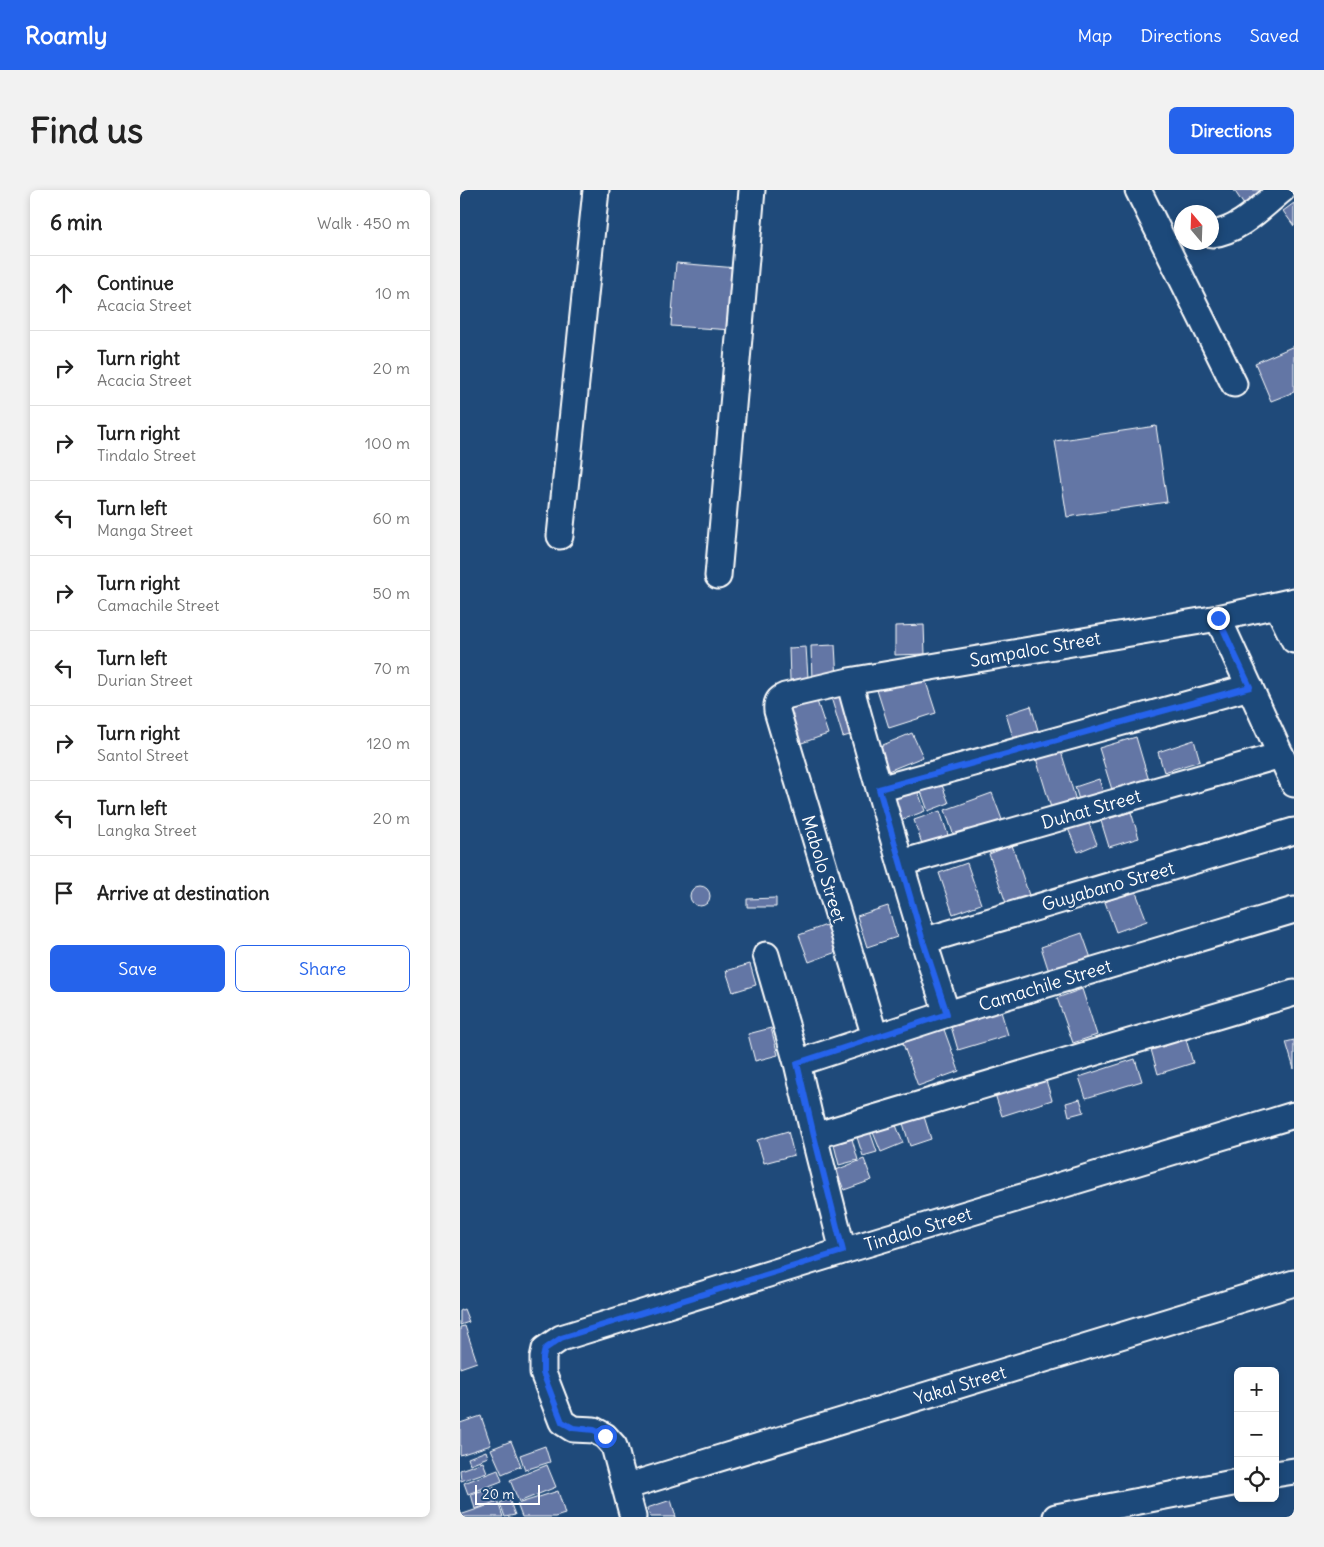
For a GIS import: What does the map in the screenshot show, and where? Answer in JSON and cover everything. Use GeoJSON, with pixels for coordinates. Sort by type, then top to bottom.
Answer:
{"type":"FeatureCollection","features":[{"type":"Feature","properties":{"kind":"street"},"geometry":{"type":"LineString","coordinates":[[560,536],[596,190]]}},
{"type":"Feature","properties":{"kind":"street"},"geometry":{"type":"LineString","coordinates":[[718,576],[752,190]]}},
{"type":"Feature","properties":{"kind":"street"},"geometry":{"type":"LineString","coordinates":[[1138,190],[1172,239],[1234,384]]}},
{"type":"Feature","properties":{"kind":"street"},"geometry":{"type":"LineString","coordinates":[[1219,233],[1250,217],[1282,190]]}},
{"type":"Feature","properties":{"kind":"street"},"geometry":{"type":"LineString","coordinates":[[1286,603],[1294,640]]}},
{"type":"Feature","properties":{"kind":"street","name":"Sampaloc Street"},"geometry":{"type":"LineString","coordinates":[[778,701],[785,696],[850,682],[1218,618],[1286,603]]}},
{"type":"Feature","properties":{"kind":"street"},"geometry":{"type":"LineString","coordinates":[[1218,618],[1294,784]]}},
{"type":"Feature","properties":{"kind":"street"},"geometry":{"type":"LineString","coordinates":[[850,682],[923,941],[947,1014]]}},
{"type":"Feature","properties":{"kind":"street"},"geometry":{"type":"LineString","coordinates":[[879,789],[1250,687]]}},
{"type":"Feature","properties":{"kind":"street","name":"Mabolo Street"},"geometry":{"type":"LineString","coordinates":[[778,701],[777,711],[874,1037]]}},
{"type":"Feature","properties":{"kind":"street","name":"Duhat Street"},"geometry":{"type":"LineString","coordinates":[[901,863],[1281,755]]}},
{"type":"Feature","properties":{"kind":"street","name":"Guyabano Street"},"geometry":{"type":"LineString","coordinates":[[923,941],[1294,831]]}},
{"type":"Feature","properties":{"kind":"street","name":"Camachile Street"},"geometry":{"type":"LineString","coordinates":[[797,1063],[947,1014],[1294,910]]}},
{"type":"Feature","properties":{"kind":"street"},"geometry":{"type":"LineString","coordinates":[[766,955],[797,1063],[843,1251]]}},
{"type":"Feature","properties":{"kind":"street"},"geometry":{"type":"LineString","coordinates":[[814,1136],[1294,993]]}},
{"type":"Feature","properties":{"kind":"street","name":"Tindalo Street"},"geometry":{"type":"LineString","coordinates":[[625,1487],[614,1446],[605,1436],[594,1430],[573,1428],[562,1422],[543,1373],[545,1349],[561,1338],[1294,1115]]}},
{"type":"Feature","properties":{"kind":"street","name":"Yakal Street"},"geometry":{"type":"LineString","coordinates":[[625,1487],[1294,1283]]}},
{"type":"Feature","properties":{"kind":"street"},"geometry":{"type":"LineString","coordinates":[[1279,1473],[1294,1471]]}},
{"type":"Feature","properties":{"kind":"street"},"geometry":{"type":"LineString","coordinates":[[1056,1517],[1234,1483]]}},
{"type":"Feature","properties":{"kind":"street"},"geometry":{"type":"LineString","coordinates":[[625,1487],[633,1517]]}},
{"type":"Feature","properties":{"kind":"building"},"geometry":{"type":"Polygon","coordinates":[[[1234,190],[1278,190],[1248,211],[1234,190]]]}},
{"type":"Feature","properties":{"kind":"building"},"geometry":{"type":"Polygon","coordinates":[[[1294,203],[1294,226],[1283,211],[1294,203]]]}},
{"type":"Feature","properties":{"kind":"building"},"geometry":{"type":"Polygon","coordinates":[[[676,263],[737,268],[732,330],[671,326],[676,263]]]}},
{"type":"Feature","properties":{"kind":"building"},"geometry":{"type":"Polygon","coordinates":[[[1294,346],[1294,392],[1271,401],[1255,363],[1294,346]]]}},
{"type":"Feature","properties":{"kind":"building"},"geometry":{"type":"Polygon","coordinates":[[[1156,426],[1167,502],[1067,517],[1055,441],[1156,426]]]}},
{"type":"Feature","properties":{"kind":"building"},"geometry":{"type":"Polygon","coordinates":[[[924,625],[925,654],[895,655],[895,626],[924,625]]]}},
{"type":"Feature","properties":{"kind":"building"},"geometry":{"type":"Polygon","coordinates":[[[835,645],[837,679],[812,681],[811,646],[835,645]]]}},
{"type":"Feature","properties":{"kind":"building"},"geometry":{"type":"Polygon","coordinates":[[[806,647],[808,678],[790,680],[789,648],[806,647]]]}},
{"type":"Feature","properties":{"kind":"building"},"geometry":{"type":"Polygon","coordinates":[[[924,676],[936,713],[889,728],[877,690],[924,676]]]}},
{"type":"Feature","properties":{"kind":"building"},"geometry":{"type":"Polygon","coordinates":[[[851,688],[863,731],[843,737],[830,694],[851,688]]]}},
{"type":"Feature","properties":{"kind":"building"},"geometry":{"type":"Polygon","coordinates":[[[814,692],[828,734],[793,746],[778,704],[814,692]]]}},
{"type":"Feature","properties":{"kind":"building"},"geometry":{"type":"Polygon","coordinates":[[[1031,706],[1040,737],[1015,744],[1006,714],[1031,706]]]}},
{"type":"Feature","properties":{"kind":"building"},"geometry":{"type":"Polygon","coordinates":[[[912,733],[923,757],[888,771],[878,747],[912,733]]]}},
{"type":"Feature","properties":{"kind":"building"},"geometry":{"type":"Polygon","coordinates":[[[1136,737],[1149,781],[1113,793],[1099,748],[1136,737]]]}},
{"type":"Feature","properties":{"kind":"building"},"geometry":{"type":"Polygon","coordinates":[[[1194,740],[1200,761],[1164,772],[1158,752],[1194,740]]]}},
{"type":"Feature","properties":{"kind":"building"},"geometry":{"type":"Polygon","coordinates":[[[1060,748],[1077,804],[1052,811],[1035,755],[1060,748]]]}},
{"type":"Feature","properties":{"kind":"building"},"geometry":{"type":"Polygon","coordinates":[[[938,775],[949,803],[928,811],[918,783],[938,775]]]}},
{"type":"Feature","properties":{"kind":"building"},"geometry":{"type":"Polygon","coordinates":[[[1099,779],[1105,798],[1081,806],[1075,787],[1099,779]]]}},
{"type":"Feature","properties":{"kind":"building"},"geometry":{"type":"Polygon","coordinates":[[[915,783],[925,811],[902,820],[892,792],[915,783]]]}},
{"type":"Feature","properties":{"kind":"building"},"geometry":{"type":"Polygon","coordinates":[[[992,793],[1004,825],[956,842],[945,810],[992,793]]]}},
{"type":"Feature","properties":{"kind":"building"},"geometry":{"type":"Polygon","coordinates":[[[940,811],[948,835],[922,844],[914,820],[940,811]]]}},
{"type":"Feature","properties":{"kind":"building"},"geometry":{"type":"Polygon","coordinates":[[[1131,812],[1139,838],[1109,847],[1101,821],[1131,812]]]}},
{"type":"Feature","properties":{"kind":"building"},"geometry":{"type":"Polygon","coordinates":[[[1086,816],[1097,844],[1078,852],[1066,824],[1086,816]]]}},
{"type":"Feature","properties":{"kind":"building"},"geometry":{"type":"Polygon","coordinates":[[[1012,845],[1030,898],[1007,906],[989,854],[1012,845]]]}},
{"type":"Feature","properties":{"kind":"building"},"geometry":{"type":"Polygon","coordinates":[[[967,863],[981,904],[953,914],[939,873],[967,863]]]}},
{"type":"Feature","properties":{"kind":"building"},"geometry":{"type":"Polygon","coordinates":[[[700,886],[707,889],[710,896],[707,903],[700,906],[693,903],[690,896],[693,889],[700,886]]]}},
{"type":"Feature","properties":{"kind":"building"},"geometry":{"type":"Polygon","coordinates":[[[1135,890],[1147,921],[1116,932],[1105,902],[1135,890]]]}},
{"type":"Feature","properties":{"kind":"building"},"geometry":{"type":"Polygon","coordinates":[[[776,898],[776,907],[747,907],[747,899],[776,898]]]}},
{"type":"Feature","properties":{"kind":"building"},"geometry":{"type":"Polygon","coordinates":[[[888,906],[897,937],[867,947],[857,916],[888,906]]]}},
{"type":"Feature","properties":{"kind":"building"},"geometry":{"type":"Polygon","coordinates":[[[829,924],[839,951],[809,962],[799,935],[829,924]]]}},
{"type":"Feature","properties":{"kind":"building"},"geometry":{"type":"Polygon","coordinates":[[[1082,933],[1092,961],[1050,975],[1041,947],[1082,933]]]}},
{"type":"Feature","properties":{"kind":"building"},"geometry":{"type":"Polygon","coordinates":[[[750,964],[756,985],[733,992],[726,971],[750,964]]]}},
{"type":"Feature","properties":{"kind":"building"},"geometry":{"type":"Polygon","coordinates":[[[1082,989],[1097,1035],[1073,1043],[1057,998],[1082,989]]]}},
{"type":"Feature","properties":{"kind":"building"},"geometry":{"type":"Polygon","coordinates":[[[1000,1008],[1008,1035],[958,1050],[950,1023],[1000,1008]]]}},
{"type":"Feature","properties":{"kind":"building"},"geometry":{"type":"Polygon","coordinates":[[[942,1024],[959,1071],[918,1086],[901,1038],[942,1024]]]}},
{"type":"Feature","properties":{"kind":"building"},"geometry":{"type":"Polygon","coordinates":[[[771,1028],[778,1055],[755,1061],[748,1034],[771,1028]]]}},
{"type":"Feature","properties":{"kind":"building"},"geometry":{"type":"Polygon","coordinates":[[[1185,1036],[1193,1063],[1158,1074],[1150,1046],[1185,1036]]]}},
{"type":"Feature","properties":{"kind":"building"},"geometry":{"type":"Polygon","coordinates":[[[1294,1040],[1294,1069],[1286,1042],[1294,1040]]]}},
{"type":"Feature","properties":{"kind":"building"},"geometry":{"type":"Polygon","coordinates":[[[1135,1059],[1142,1081],[1086,1098],[1079,1077],[1135,1059]]]}},
{"type":"Feature","properties":{"kind":"building"},"geometry":{"type":"Polygon","coordinates":[[[1044,1074],[1052,1100],[1002,1116],[994,1091],[1044,1074]]]}},
{"type":"Feature","properties":{"kind":"building"},"geometry":{"type":"Polygon","coordinates":[[[1080,1099],[1084,1112],[1069,1116],[1066,1103],[1080,1099]]]}},
{"type":"Feature","properties":{"kind":"building"},"geometry":{"type":"Polygon","coordinates":[[[922,1110],[931,1139],[910,1146],[901,1117],[922,1110]]]}},
{"type":"Feature","properties":{"kind":"building"},"geometry":{"type":"Polygon","coordinates":[[[892,1115],[903,1143],[881,1152],[870,1125],[892,1115]]]}},
{"type":"Feature","properties":{"kind":"building"},"geometry":{"type":"Polygon","coordinates":[[[867,1123],[877,1152],[863,1156],[854,1128],[867,1123]]]}},
{"type":"Feature","properties":{"kind":"building"},"geometry":{"type":"Polygon","coordinates":[[[788,1131],[794,1155],[764,1163],[757,1140],[788,1131]]]}},
{"type":"Feature","properties":{"kind":"building"},"geometry":{"type":"Polygon","coordinates":[[[850,1132],[858,1160],[839,1165],[832,1137],[850,1132]]]}},
{"type":"Feature","properties":{"kind":"building"},"geometry":{"type":"Polygon","coordinates":[[[864,1159],[872,1180],[844,1190],[836,1170],[864,1159]]]}},
{"type":"Feature","properties":{"kind":"building"},"geometry":{"type":"Polygon","coordinates":[[[464,1309],[469,1322],[460,1325],[460,1311],[464,1309]]]}},
{"type":"Feature","properties":{"kind":"building"},"geometry":{"type":"Polygon","coordinates":[[[465,1326],[477,1362],[460,1368],[460,1327],[465,1326]]]}},
{"type":"Feature","properties":{"kind":"building"},"geometry":{"type":"Polygon","coordinates":[[[481,1416],[491,1445],[460,1455],[460,1423],[481,1416]]]}},
{"type":"Feature","properties":{"kind":"building"},"geometry":{"type":"Polygon","coordinates":[[[511,1441],[521,1466],[502,1474],[491,1449],[511,1441]]]}},
{"type":"Feature","properties":{"kind":"building"},"geometry":{"type":"Polygon","coordinates":[[[545,1446],[550,1462],[525,1470],[520,1455],[545,1446]]]}},
{"type":"Feature","properties":{"kind":"building"},"geometry":{"type":"Polygon","coordinates":[[[486,1451],[488,1457],[470,1464],[468,1458],[486,1451]]]}},
{"type":"Feature","properties":{"kind":"building"},"geometry":{"type":"Polygon","coordinates":[[[483,1462],[487,1472],[461,1481],[460,1470],[483,1462]]]}},
{"type":"Feature","properties":{"kind":"building"},"geometry":{"type":"Polygon","coordinates":[[[547,1465],[556,1487],[519,1502],[510,1480],[547,1465]]]}},
{"type":"Feature","properties":{"kind":"building"},"geometry":{"type":"Polygon","coordinates":[[[498,1470],[502,1481],[468,1494],[464,1483],[498,1470]]]}},
{"type":"Feature","properties":{"kind":"building"},"geometry":{"type":"Polygon","coordinates":[[[494,1487],[498,1501],[475,1509],[471,1494],[494,1487]]]}},
{"type":"Feature","properties":{"kind":"building"},"geometry":{"type":"Polygon","coordinates":[[[558,1491],[565,1514],[555,1517],[522,1517],[517,1504],[558,1491]]]}},
{"type":"Feature","properties":{"kind":"building"},"geometry":{"type":"Polygon","coordinates":[[[509,1499],[515,1515],[505,1517],[500,1503],[509,1499]]]}},
{"type":"Feature","properties":{"kind":"building"},"geometry":{"type":"Polygon","coordinates":[[[671,1500],[676,1517],[650,1517],[647,1508],[671,1500]]]}},
{"type":"Feature","properties":{"kind":"building"},"geometry":{"type":"Polygon","coordinates":[[[498,1502],[503,1517],[461,1517],[460,1515],[498,1502]]]}},
{"type":"Feature","properties":{"kind":"route"},"geometry":{"type":"LineString","coordinates":[[605,1436],[594,1430],[573,1428],[562,1422],[543,1373],[545,1349],[561,1338],[843,1251],[797,1063],[947,1014],[923,941],[879,789],[1250,687],[1218,618]]}}]}
